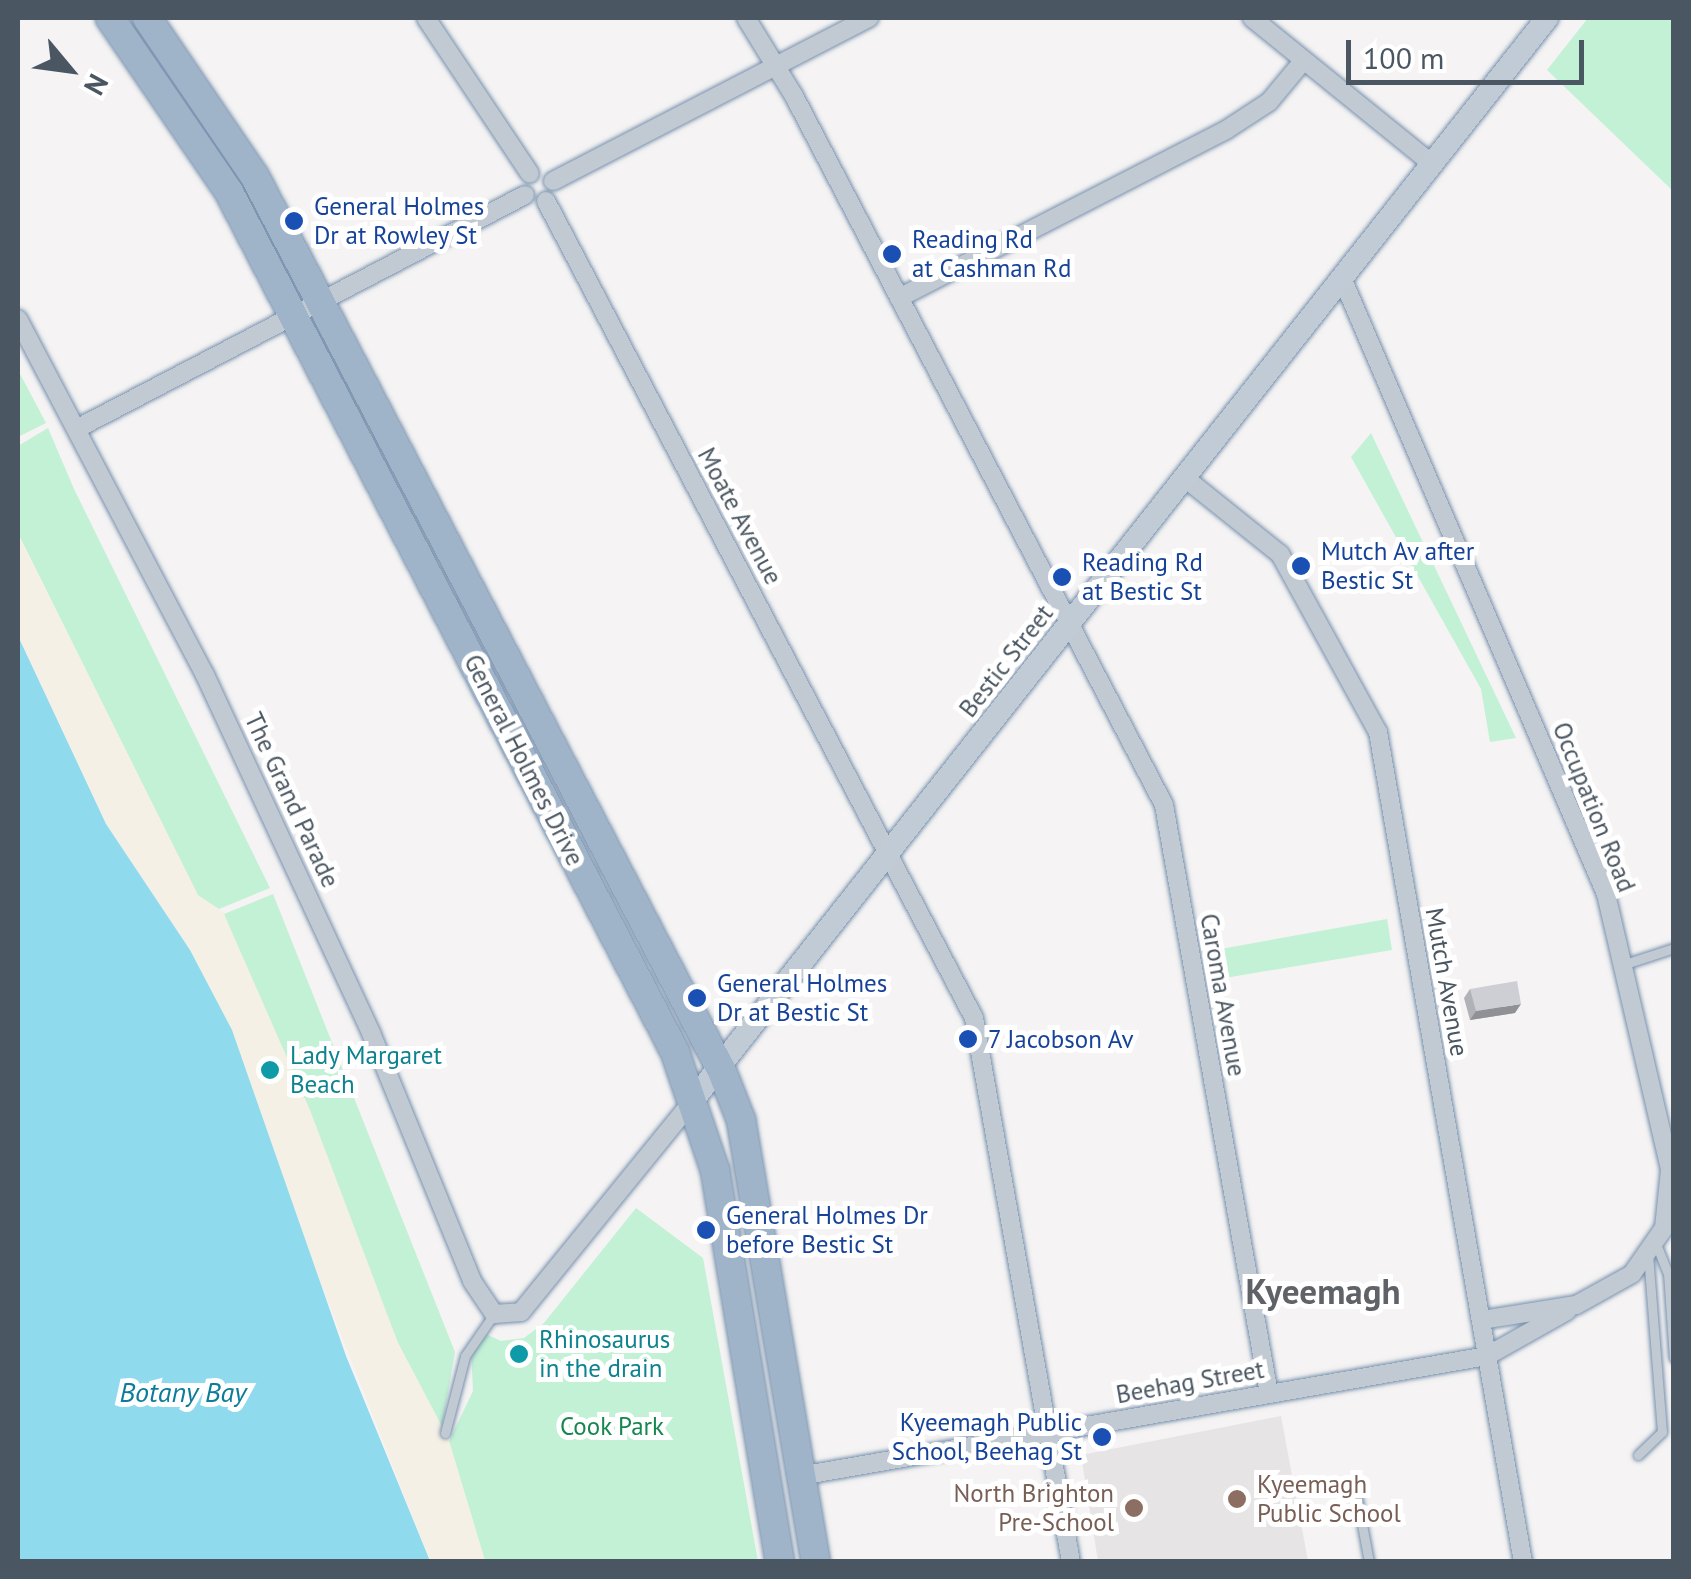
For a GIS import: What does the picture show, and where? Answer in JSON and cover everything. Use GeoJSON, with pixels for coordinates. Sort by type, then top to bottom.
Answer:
{"type":"FeatureCollection","features":[{"type":"Feature","properties":{"kind":"highway","name":"General Holmes Drive"},"geometry":{"type":"LineString","coordinates":[[110,18],[229,192],[668,1035],[694,1099],[716,1170],[780,1562]]}},
{"type":"Feature","properties":{"kind":"highway","name":"General Holmes Drive"},"geometry":{"type":"LineString","coordinates":[[147,18],[255,177],[722,1069],[741,1120],[816,1562]]}},
{"type":"Feature","properties":{"kind":"main road","name":"Bestic Street"},"geometry":{"type":"LineString","coordinates":[[694,1099],[722,1069],[1547,18]]}},
{"type":"Feature","properties":{"kind":"street"},"geometry":{"type":"LineString","coordinates":[[426,18],[530,174],[525,195]]}},
{"type":"Feature","properties":{"kind":"street","name":"Caroma Avenue"},"geometry":{"type":"LineString","coordinates":[[746,18],[778,66],[1164,805],[1270,1394]]}},
{"type":"Feature","properties":{"kind":"street"},"geometry":{"type":"LineString","coordinates":[[78,428],[525,195],[546,201],[553,180],[869,18]]}},
{"type":"Feature","properties":{"kind":"street"},"geometry":{"type":"LineString","coordinates":[[1252,18],[1431,162]]}},
{"type":"Feature","properties":{"kind":"street"},"geometry":{"type":"LineString","coordinates":[[899,298],[1226,130],[1269,102],[1303,60]]}},
{"type":"Feature","properties":{"kind":"street"},"geometry":{"type":"LineString","coordinates":[[530,174],[540,172],[553,180]]}},
{"type":"Feature","properties":{"kind":"street","name":"Moate Avenue"},"geometry":{"type":"LineString","coordinates":[[546,201],[974,1018],[1071,1562]]}},
{"type":"Feature","properties":{"kind":"street","name":"Occupation Road"},"geometry":{"type":"LineString","coordinates":[[1342,278],[1606,894],[1670,1170],[1668,1215],[1652,1250]]}},
{"type":"Feature","properties":{"kind":"street","name":"The Grand Parade"},"geometry":{"type":"LineString","coordinates":[[18,319],[78,428],[288,851],[472,1280],[494,1314]]}},
{"type":"Feature","properties":{"kind":"street","name":"Mutch Avenue"},"geometry":{"type":"LineString","coordinates":[[1185,478],[1280,554],[1378,732],[1522,1562]]}},
{"type":"Feature","properties":{"kind":"street","name":"Bestic Street"},"geometry":{"type":"LineString","coordinates":[[494,1314],[521,1312],[694,1099]]}},
{"type":"Feature","properties":{"kind":"street"},"geometry":{"type":"LineString","coordinates":[[1480,1320],[1576,1305],[1620,1282],[1652,1250]]}},
{"type":"Feature","properties":{"kind":"street","name":"Beehag Street"},"geometry":{"type":"LineString","coordinates":[[800,1476],[1487,1356],[1576,1305]]}},
{"type":"Feature","properties":{"kind":"lane"},"geometry":{"type":"LineString","coordinates":[[1622,965],[1674,948]]}},
{"type":"Feature","properties":{"kind":"lane"},"geometry":{"type":"LineString","coordinates":[[1652,1250],[1668,1274],[1674,1358]]}},
{"type":"Feature","properties":{"kind":"lane"},"geometry":{"type":"LineString","coordinates":[[1638,1455],[1662,1432],[1652,1250]]}},
{"type":"Feature","properties":{"kind":"lane"},"geometry":{"type":"LineString","coordinates":[[445,1433],[464,1356],[494,1314]]}},
{"type":"Feature","properties":{"kind":"lane"},"geometry":{"type":"LineString","coordinates":[[1356,1492],[1369,1562]]}},
{"type":"Feature","properties":{"kind":"shaded area","name":"Kyeemagh Public School"},"geometry":{"type":"Polygon","coordinates":[[[1281,1416],[1308,1561],[1098,1561],[1081,1455],[1281,1416]]]}},
{"type":"Feature","properties":{"kind":"green space"},"geometry":{"type":"Polygon","coordinates":[[[1588,18],[1673,18],[1673,191],[1547,70],[1588,18]]]}},
{"type":"Feature","properties":{"kind":"green space"},"geometry":{"type":"Polygon","coordinates":[[[18,370],[46,423],[18,437],[18,370]]]}},
{"type":"Feature","properties":{"kind":"green space"},"geometry":{"type":"Polygon","coordinates":[[[48,428],[74,489],[270,888],[219,909],[198,896],[18,533],[18,446],[48,428]]]}},
{"type":"Feature","properties":{"kind":"green space"},"geometry":{"type":"Polygon","coordinates":[[[1371,433],[1516,738],[1490,742],[1481,689],[1351,457],[1371,433]]]}},
{"type":"Feature","properties":{"kind":"green space"},"geometry":{"type":"Polygon","coordinates":[[[273,894],[455,1352],[442,1427],[398,1343],[224,914],[273,894]]]}},
{"type":"Feature","properties":{"kind":"green space"},"geometry":{"type":"Polygon","coordinates":[[[1387,919],[1392,950],[1219,979],[1215,950],[1387,919]]]}},
{"type":"Feature","properties":{"kind":"green space","name":"Cook Park"},"geometry":{"type":"Polygon","coordinates":[[[636,1208],[703,1258],[758,1561],[485,1561],[449,1441],[473,1391],[471,1350],[486,1334],[501,1341],[524,1338],[544,1323],[636,1208]]]}},
{"type":"Feature","properties":{"kind":"sand","name":"Lady Margaret Beach"},"geometry":{"type":"Polygon","coordinates":[[[18,534],[198,895],[223,912],[310,1110],[398,1343],[448,1438],[485,1561],[430,1561],[190,950],[106,824],[18,636],[18,534]]]}},
{"type":"Feature","properties":{"kind":"water","name":"Botany Bay"},"geometry":{"type":"Polygon","coordinates":[[[18,636],[106,824],[190,950],[232,1030],[346,1356],[430,1561],[18,1561],[18,636]]]}},
{"type":"Feature","properties":{"kind":"building"},"geometry":{"type":"Polygon","coordinates":[[[1517,981],[1521,1004],[1476,1011],[1470,989],[1517,981]]]}},
{"type":"Feature","properties":{"kind":"place","name":"General Holmes Dr at Rowley St"},"geometry":{"type":"Point","coordinates":[294,221]}},
{"type":"Feature","properties":{"kind":"place","name":"Reading Rd at Cashman Rd"},"geometry":{"type":"Point","coordinates":[892,254]}},
{"type":"Feature","properties":{"kind":"place","name":"Mutch Av after Bestic St"},"geometry":{"type":"Point","coordinates":[1301,566]}},
{"type":"Feature","properties":{"kind":"place","name":"Reading Rd at Bestic St"},"geometry":{"type":"Point","coordinates":[1062,577]}},
{"type":"Feature","properties":{"kind":"place","name":"General Holmes Dr at Bestic St"},"geometry":{"type":"Point","coordinates":[697,998]}},
{"type":"Feature","properties":{"kind":"place","name":"7 Jacobson Av"},"geometry":{"type":"Point","coordinates":[968,1039]}},
{"type":"Feature","properties":{"kind":"place","name":"Lady Margaret Beach"},"geometry":{"type":"Point","coordinates":[270,1070]}},
{"type":"Feature","properties":{"kind":"place","name":"General Holmes Dr before Bestic St"},"geometry":{"type":"Point","coordinates":[706,1230]}},
{"type":"Feature","properties":{"kind":"place","name":"Rhinosaurus in the drain"},"geometry":{"type":"Point","coordinates":[519,1354]}},
{"type":"Feature","properties":{"kind":"place","name":"Kyeemagh Public School, Beehag St"},"geometry":{"type":"Point","coordinates":[1102,1437]}},
{"type":"Feature","properties":{"kind":"place","name":"Kyeemagh Public School"},"geometry":{"type":"Point","coordinates":[1237,1499]}},
{"type":"Feature","properties":{"kind":"place","name":"North Brighton Pre-School"},"geometry":{"type":"Point","coordinates":[1134,1508]}},
{"type":"Feature","properties":{"kind":"district","name":"Kyeemagh"},"geometry":{"type":"Point","coordinates":[1323,1291]}}]}
